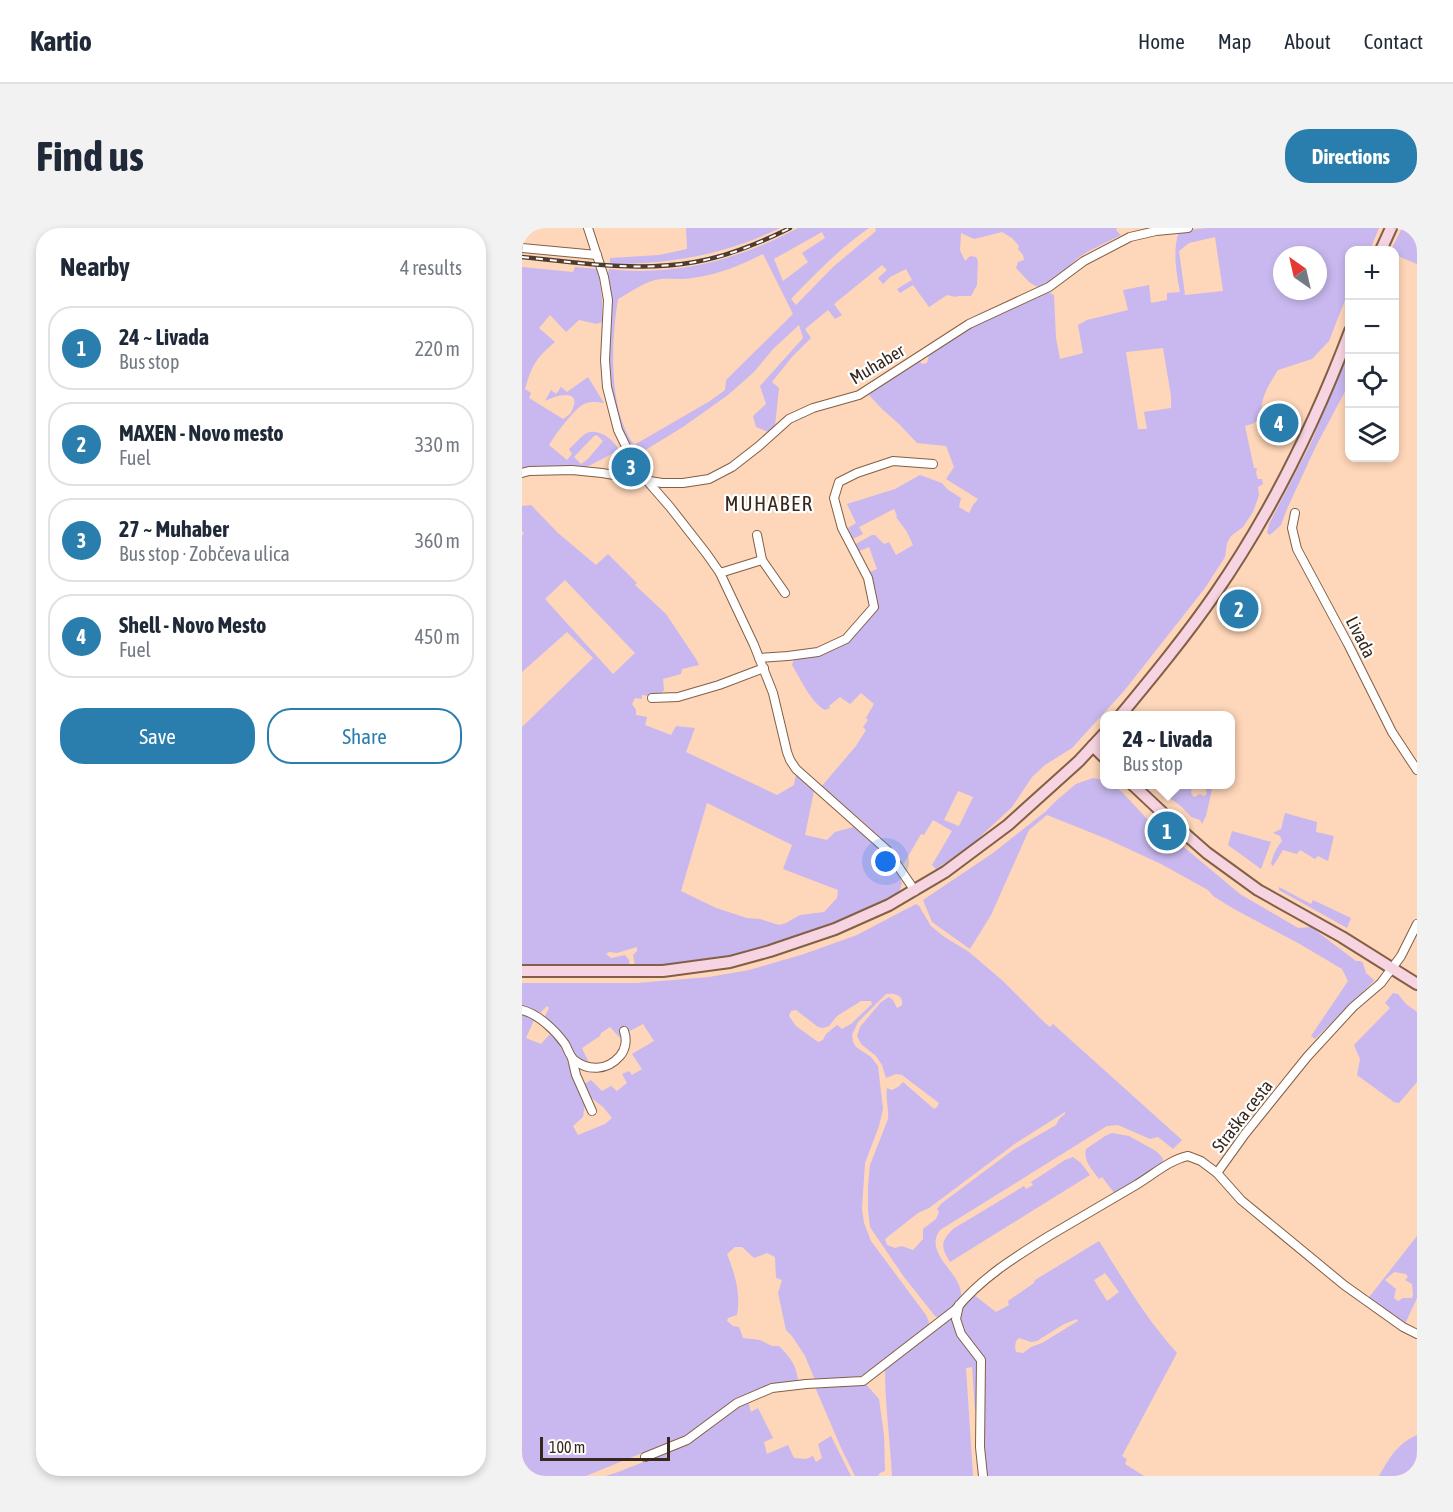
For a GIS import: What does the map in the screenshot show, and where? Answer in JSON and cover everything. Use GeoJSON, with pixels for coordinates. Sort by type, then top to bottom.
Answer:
{"type":"FeatureCollection","features":[{"type":"Feature","properties":{"kind":"street"},"geometry":{"type":"LineString","coordinates":[[588,228],[604,277],[608,300],[605,360],[607,387],[618,430],[633,461],[720,573],[764,668],[773,693],[790,760],[796,769],[887,850],[915,891]]}},
{"type":"Feature","properties":{"kind":"street","name":"Muhaber"},"geometry":{"type":"LineString","coordinates":[[1118,243],[1135,228]]}},
{"type":"Feature","properties":{"kind":"street","name":"Muhaber"},"geometry":{"type":"LineString","coordinates":[[522,473],[572,470],[662,483],[709,479],[732,466],[759,446],[789,419],[813,408],[859,395],[969,324],[1049,287],[1084,261],[1118,243],[1130,237],[1156,231],[1188,228]]}},
{"type":"Feature","properties":{"kind":"street"},"geometry":{"type":"LineString","coordinates":[[1384,246],[1390,231]]}},
{"type":"Feature","properties":{"kind":"street"},"geometry":{"type":"LineString","coordinates":[[522,248],[597,255]]}},
{"type":"Feature","properties":{"kind":"street"},"geometry":{"type":"LineString","coordinates":[[1124,711],[1215,594],[1261,521],[1305,437],[1345,343]]}},
{"type":"Feature","properties":{"kind":"street"},"geometry":{"type":"LineString","coordinates":[[759,658],[818,652],[846,639],[874,607],[868,578],[839,518],[834,498],[839,482],[857,473],[893,461],[933,464]]}},
{"type":"Feature","properties":{"kind":"street","name":"Livada"},"geometry":{"type":"LineString","coordinates":[[1295,513],[1292,528],[1297,549],[1392,732],[1417,770]]}},
{"type":"Feature","properties":{"kind":"street"},"geometry":{"type":"LineString","coordinates":[[757,535],[762,560],[785,593]]}},
{"type":"Feature","properties":{"kind":"street"},"geometry":{"type":"LineString","coordinates":[[720,573],[762,560]]}},
{"type":"Feature","properties":{"kind":"street"},"geometry":{"type":"LineString","coordinates":[[652,698],[678,697],[764,668]]}},
{"type":"Feature","properties":{"kind":"street"},"geometry":{"type":"LineString","coordinates":[[522,971],[663,971],[730,962],[835,929],[889,906],[945,872],[1008,825],[1079,761],[1100,739]]}},
{"type":"Feature","properties":{"kind":"street"},"geometry":{"type":"LineString","coordinates":[[1094,746],[1100,753]]}},
{"type":"Feature","properties":{"kind":"street"},"geometry":{"type":"LineString","coordinates":[[1137,789],[1207,853],[1258,890],[1342,937],[1417,984]]}},
{"type":"Feature","properties":{"kind":"street"},"geometry":{"type":"LineString","coordinates":[[1392,968],[1401,956],[1417,924]]}},
{"type":"Feature","properties":{"kind":"street","name":"Straška cesta"},"geometry":{"type":"LineString","coordinates":[[1392,968],[1381,983],[1353,1007],[1307,1058],[1245,1134],[1217,1173],[1241,1200],[1344,1285],[1403,1327],[1417,1334]]}},
{"type":"Feature","properties":{"kind":"street"},"geometry":{"type":"LineString","coordinates":[[522,1010],[541,1018],[564,1043],[592,1111]]}},
{"type":"Feature","properties":{"kind":"street"},"geometry":{"type":"LineString","coordinates":[[572,1058],[590,1068],[597,1069],[608,1065],[621,1056],[627,1040],[624,1030]]}},
{"type":"Feature","properties":{"kind":"street"},"geometry":{"type":"LineString","coordinates":[[645,1457],[687,1440],[737,1403],[772,1388],[863,1381],[937,1324],[986,1279],[1013,1259],[1176,1160],[1188,1156],[1201,1161],[1217,1173]]}},
{"type":"Feature","properties":{"kind":"street"},"geometry":{"type":"LineString","coordinates":[[959,1305],[956,1319],[961,1334],[981,1360],[983,1476]]}},
{"type":"Feature","properties":{"kind":"shaded area"},"geometry":{"type":"Polygon","coordinates":[[[686,228],[780,228],[738,245],[697,256],[655,262],[610,264],[610,258],[659,255],[687,249],[686,228]]]}},
{"type":"Feature","properties":{"kind":"shaded area"},"geometry":{"type":"Polygon","coordinates":[[[798,228],[869,228],[838,253],[791,299],[796,305],[833,267],[876,231],[875,228],[1117,228],[1116,230],[1121,235],[1087,252],[1052,282],[1039,288],[1029,282],[1016,268],[1018,262],[1024,260],[1018,249],[1019,246],[1012,238],[1002,232],[974,239],[961,233],[960,250],[965,261],[970,256],[976,257],[978,261],[977,285],[971,296],[947,295],[929,307],[913,285],[900,293],[897,289],[912,280],[906,269],[890,277],[883,284],[878,278],[887,270],[882,265],[834,304],[842,315],[835,319],[828,310],[805,329],[811,338],[772,382],[779,388],[775,426],[771,433],[756,427],[753,416],[766,404],[760,386],[803,338],[799,325],[773,349],[754,372],[728,395],[683,427],[634,457],[620,428],[609,383],[608,364],[612,315],[609,269],[634,271],[683,268],[730,257],[798,228]],[[822,232],[774,259],[783,281],[808,262],[802,253],[825,238],[822,232]],[[763,254],[712,274],[689,279],[654,280],[618,299],[613,355],[616,394],[626,430],[634,445],[725,390],[726,380],[793,314],[763,254]]]}},
{"type":"Feature","properties":{"kind":"shaded area"},"geometry":{"type":"Polygon","coordinates":[[[1379,228],[1372,246],[1345,246],[1345,300],[1329,341],[1312,359],[1278,370],[1265,393],[1259,419],[1245,426],[1254,468],[1257,468],[1258,479],[1262,479],[1263,484],[1258,487],[1259,495],[1253,512],[1243,527],[1231,536],[1227,543],[1225,557],[1205,588],[1124,691],[1106,711],[1100,711],[1100,717],[1072,748],[1045,765],[1032,777],[1012,807],[968,848],[936,869],[932,865],[952,831],[933,820],[924,835],[921,834],[903,865],[875,833],[821,787],[856,746],[866,730],[863,727],[874,704],[861,693],[850,704],[840,697],[825,710],[811,696],[792,665],[794,660],[827,650],[838,644],[870,607],[871,592],[862,575],[877,569],[869,547],[852,554],[854,545],[875,535],[884,544],[889,542],[896,555],[913,545],[896,517],[894,509],[859,527],[863,534],[853,539],[848,528],[856,523],[847,504],[895,489],[920,475],[942,483],[961,498],[959,507],[969,513],[978,499],[946,479],[954,467],[946,446],[917,443],[882,409],[869,395],[869,392],[919,360],[922,364],[927,363],[930,351],[969,326],[1047,291],[1054,295],[1056,338],[1060,359],[1083,353],[1078,325],[1087,320],[1128,310],[1123,290],[1149,285],[1151,303],[1167,300],[1167,293],[1180,292],[1176,270],[1178,234],[1186,230],[1379,228]],[[1215,237],[1189,243],[1179,251],[1185,295],[1223,291],[1215,237]],[[1163,348],[1126,352],[1138,429],[1147,429],[1144,412],[1171,408],[1163,348]],[[958,791],[944,820],[959,826],[973,797],[958,791]]]}},
{"type":"Feature","properties":{"kind":"shaded area"},"geometry":{"type":"Polygon","coordinates":[[[1402,228],[1417,228],[1417,264],[1399,256],[1399,246],[1393,246],[1402,228]]]}},
{"type":"Feature","properties":{"kind":"shaded area"},"geometry":{"type":"Polygon","coordinates":[[[522,267],[573,272],[575,267],[598,269],[602,322],[597,324],[579,320],[566,332],[550,315],[539,328],[555,342],[536,362],[525,389],[531,393],[529,398],[563,419],[572,410],[573,398],[565,395],[545,401],[551,390],[556,394],[561,387],[567,392],[588,377],[604,403],[589,402],[580,407],[549,445],[567,460],[572,454],[569,449],[580,438],[587,433],[596,432],[614,442],[619,450],[583,469],[522,471],[522,267]],[[597,435],[594,436],[574,457],[581,464],[603,441],[597,435]]]}},
{"type":"Feature","properties":{"kind":"shaded area"},"geometry":{"type":"Polygon","coordinates":[[[1345,362],[1345,392],[1316,446],[1281,525],[1270,535],[1267,533],[1269,524],[1311,443],[1345,362]]]}},
{"type":"Feature","properties":{"kind":"shaded area"},"geometry":{"type":"Polygon","coordinates":[[[531,505],[558,533],[596,565],[608,554],[637,583],[635,585],[666,614],[696,659],[699,665],[682,669],[681,674],[663,679],[664,690],[658,697],[642,695],[642,699],[635,698],[632,704],[636,715],[647,717],[645,725],[671,735],[676,726],[695,728],[686,752],[777,795],[794,785],[796,774],[814,791],[805,835],[827,840],[835,832],[857,826],[896,867],[902,883],[899,893],[856,916],[806,936],[731,958],[635,966],[633,955],[637,947],[606,954],[611,958],[625,955],[630,966],[522,966],[522,727],[593,658],[567,632],[522,672],[522,536],[524,533],[522,531],[522,506],[531,505]],[[565,580],[545,599],[613,674],[635,653],[565,580]],[[707,803],[681,891],[716,908],[779,925],[800,915],[824,912],[837,898],[838,890],[783,869],[792,845],[707,803]]]}},
{"type":"Feature","properties":{"kind":"shaded area"},"geometry":{"type":"Polygon","coordinates":[[[1093,778],[1100,779],[1100,789],[1118,789],[1162,835],[1179,843],[1240,894],[1298,928],[1311,927],[1356,961],[1363,963],[1366,973],[1374,980],[1315,1039],[1311,1036],[1348,981],[1342,969],[1234,909],[1213,896],[1208,890],[1161,864],[1047,815],[1029,830],[991,915],[970,949],[932,922],[923,900],[993,853],[1076,784],[1093,778]]]}},
{"type":"Feature","properties":{"kind":"shaded area"},"geometry":{"type":"Polygon","coordinates":[[[1162,789],[1192,789],[1194,797],[1200,794],[1204,796],[1207,794],[1204,789],[1212,789],[1202,824],[1200,820],[1191,817],[1162,789]]]}},
{"type":"Feature","properties":{"kind":"shaded area"},"geometry":{"type":"Polygon","coordinates":[[[1285,813],[1317,822],[1316,832],[1334,836],[1328,861],[1318,856],[1315,859],[1300,850],[1297,854],[1283,850],[1273,866],[1271,864],[1282,841],[1280,836],[1273,833],[1281,829],[1285,813]]]}},
{"type":"Feature","properties":{"kind":"shaded area"},"geometry":{"type":"Polygon","coordinates":[[[1232,831],[1271,842],[1261,869],[1228,845],[1232,831]]]}},
{"type":"Feature","properties":{"kind":"shaded area"},"geometry":{"type":"Polygon","coordinates":[[[1279,887],[1311,904],[1313,900],[1351,918],[1347,928],[1279,890],[1279,887]]]}},
{"type":"Feature","properties":{"kind":"shaded area"},"geometry":{"type":"Polygon","coordinates":[[[916,904],[931,926],[969,952],[1003,981],[1044,1022],[1050,1027],[1053,1024],[1182,1140],[1173,1149],[1158,1137],[1150,1139],[1118,1125],[1107,1126],[940,1230],[936,1238],[936,1247],[959,1285],[961,1297],[950,1311],[940,1318],[935,1316],[904,1277],[870,1227],[868,1186],[870,1165],[888,1119],[887,1088],[892,1090],[903,1082],[934,1109],[939,1103],[902,1075],[896,1074],[886,1078],[876,1056],[861,1044],[857,1036],[860,1027],[881,1002],[889,997],[897,1008],[902,1005],[900,997],[895,994],[886,994],[858,1022],[852,1035],[856,1047],[871,1057],[878,1066],[883,1109],[865,1163],[862,1209],[864,1223],[871,1241],[926,1315],[929,1322],[927,1328],[868,1373],[851,1380],[815,1380],[805,1356],[786,1330],[778,1293],[782,1280],[776,1278],[775,1257],[767,1253],[754,1258],[742,1247],[735,1247],[727,1254],[736,1284],[738,1307],[737,1315],[728,1318],[727,1321],[739,1327],[743,1338],[779,1346],[792,1362],[798,1381],[770,1385],[753,1391],[686,1435],[586,1476],[522,1476],[522,1012],[533,1017],[534,1020],[526,1038],[541,1044],[552,1033],[564,1048],[585,1104],[583,1117],[573,1126],[578,1135],[605,1124],[612,1118],[588,1095],[583,1085],[591,1080],[602,1091],[611,1086],[617,1091],[627,1083],[622,1074],[629,1071],[632,1075],[642,1069],[632,1054],[654,1041],[643,1024],[619,1037],[610,1027],[582,1048],[590,1065],[577,1056],[544,1018],[549,1008],[547,1006],[540,1013],[522,1007],[522,983],[637,983],[709,977],[749,970],[857,935],[916,904]],[[861,1001],[837,1016],[829,1026],[823,1028],[818,1027],[796,1010],[791,1011],[789,1016],[796,1026],[818,1042],[823,1040],[826,1034],[837,1025],[842,1029],[851,1024],[872,1004],[871,1001],[861,1001]],[[1065,1112],[1016,1143],[929,1208],[918,1213],[885,1239],[887,1245],[895,1248],[902,1246],[913,1250],[923,1239],[923,1229],[936,1219],[939,1212],[937,1209],[942,1203],[1013,1150],[1056,1125],[1065,1112]]]}},
{"type":"Feature","properties":{"kind":"shaded area"},"geometry":{"type":"Polygon","coordinates":[[[1393,993],[1398,994],[1417,1012],[1417,1082],[1399,1103],[1394,1102],[1357,1075],[1360,1059],[1354,1045],[1390,1008],[1385,1003],[1393,993]]]}},
{"type":"Feature","properties":{"kind":"shaded area"},"geometry":{"type":"Polygon","coordinates":[[[1112,1133],[1129,1136],[1156,1151],[1163,1159],[1162,1164],[1115,1194],[1102,1177],[1099,1179],[1087,1161],[1085,1153],[1086,1149],[1112,1133]]]}},
{"type":"Feature","properties":{"kind":"shaded area"},"geometry":{"type":"Polygon","coordinates":[[[1073,1157],[1090,1175],[950,1262],[943,1245],[953,1229],[1024,1186],[1026,1189],[1033,1185],[1031,1182],[1073,1157]]]}},
{"type":"Feature","properties":{"kind":"shaded area"},"geometry":{"type":"Polygon","coordinates":[[[1417,1236],[1417,1298],[1405,1324],[1366,1301],[1417,1236]],[[1394,1272],[1385,1280],[1396,1289],[1394,1298],[1398,1301],[1403,1298],[1412,1298],[1412,1284],[1405,1280],[1408,1277],[1406,1274],[1394,1272]]]}},
{"type":"Feature","properties":{"kind":"shaded area"},"geometry":{"type":"Polygon","coordinates":[[[1099,1241],[1145,1313],[1177,1353],[1122,1456],[1127,1459],[1125,1464],[1144,1476],[986,1476],[983,1451],[982,1361],[963,1333],[959,1321],[960,1311],[973,1294],[996,1312],[1009,1305],[1008,1301],[1035,1280],[1099,1241]],[[1105,1273],[1094,1280],[1107,1301],[1119,1292],[1105,1273]],[[1077,1319],[1064,1324],[1037,1341],[1031,1342],[1019,1338],[1016,1341],[1016,1352],[1023,1353],[1042,1343],[1078,1321],[1077,1319]]]}},
{"type":"Feature","properties":{"kind":"shaded area"},"geometry":{"type":"Polygon","coordinates":[[[954,1318],[978,1358],[979,1410],[975,1410],[972,1367],[966,1368],[973,1476],[892,1476],[885,1370],[927,1333],[954,1318]]]}},
{"type":"Feature","properties":{"kind":"shaded area"},"geometry":{"type":"Polygon","coordinates":[[[865,1383],[879,1399],[884,1435],[885,1471],[878,1476],[855,1476],[815,1387],[865,1383]]]}},
{"type":"Feature","properties":{"kind":"shaded area"},"geometry":{"type":"Polygon","coordinates":[[[748,1401],[751,1412],[758,1408],[773,1438],[764,1442],[767,1454],[788,1445],[794,1458],[806,1459],[813,1456],[816,1462],[822,1458],[818,1444],[831,1436],[851,1476],[606,1476],[644,1462],[682,1444],[711,1428],[748,1401]]]}},
{"type":"Feature","properties":{"kind":"shaded area"},"geometry":{"type":"Polygon","coordinates":[[[1417,1435],[1417,1476],[1379,1476],[1399,1447],[1417,1435]]]}},
{"type":"Feature","properties":{"kind":"railway"},"geometry":{"type":"LineString","coordinates":[[522,257],[587,264],[674,265],[732,253],[790,228]]}},
{"type":"Feature","properties":{"kind":"place","name":"Shell - Novo Mesto"},"geometry":{"type":"Point","coordinates":[1279,423]}},
{"type":"Feature","properties":{"kind":"place","name":"27 ~ Muhaber"},"geometry":{"type":"Point","coordinates":[631,467]}},
{"type":"Feature","properties":{"kind":"place","name":"MAXEN - Novo mesto"},"geometry":{"type":"Point","coordinates":[1239,609]}},
{"type":"Feature","properties":{"kind":"place","name":"24 ~ Livada"},"geometry":{"type":"Point","coordinates":[1167,831]}},
{"type":"Feature","properties":{"kind":"district","name":"MUHABER"},"geometry":{"type":"Point","coordinates":[769,503]}}]}
